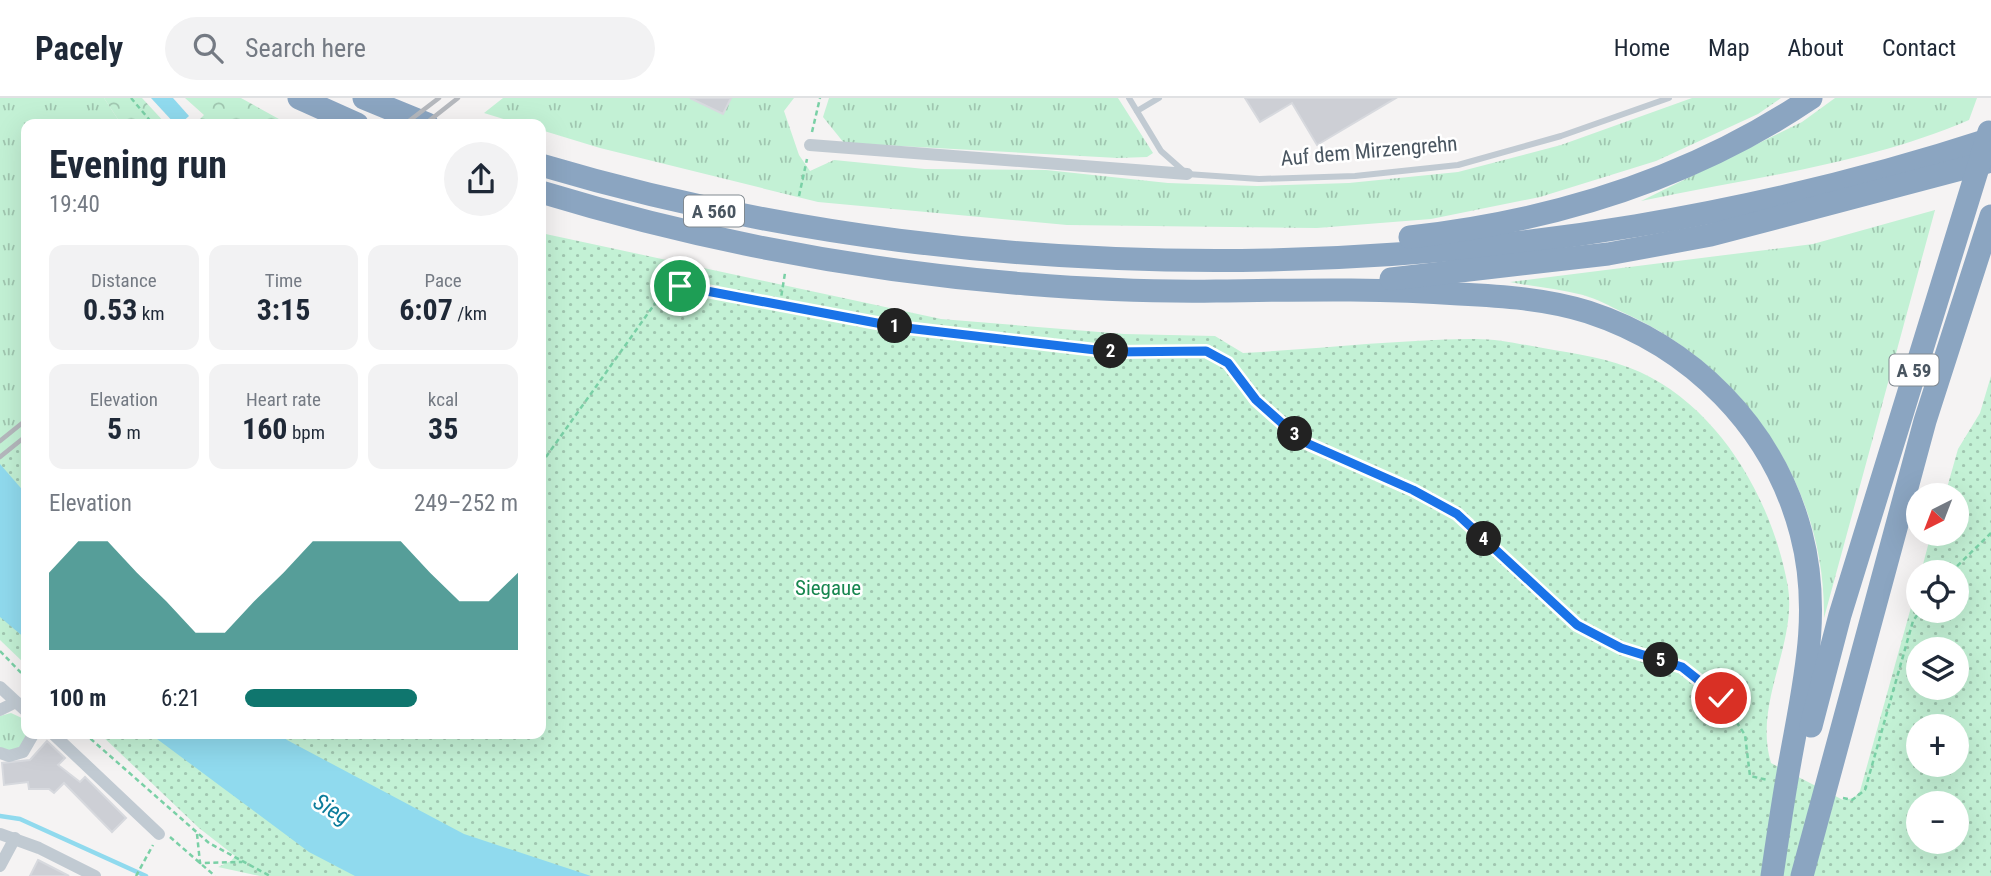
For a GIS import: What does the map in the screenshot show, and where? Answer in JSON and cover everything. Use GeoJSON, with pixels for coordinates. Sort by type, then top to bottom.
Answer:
{"type":"FeatureCollection","features":[{"type":"Feature","properties":{"kind":"highway"},"geometry":{"type":"LineString","coordinates":[[299,98],[346,119]]}},
{"type":"Feature","properties":{"kind":"highway"},"geometry":{"type":"LineString","coordinates":[[365,98],[415,119]]}},
{"type":"Feature","properties":{"kind":"highway"},"geometry":{"type":"LineString","coordinates":[[1173,259],[1437,234],[1525,219],[1610,197],[1707,158],[1773,124],[1811,98]]}},
{"type":"Feature","properties":{"kind":"highway","name":"A 59"},"geometry":{"type":"LineString","coordinates":[[1772,876],[1793,775],[1965,200],[1991,125]]}},
{"type":"Feature","properties":{"kind":"highway"},"geometry":{"type":"LineString","coordinates":[[1173,259],[1327,257],[1480,246],[1633,226],[1783,197],[1932,158],[1991,139]]}},
{"type":"Feature","properties":{"kind":"highway"},"geometry":{"type":"LineString","coordinates":[[1304,289],[1608,254],[1711,235],[1926,181],[1991,161]]}},
{"type":"Feature","properties":{"kind":"highway","name":"A 560"},"geometry":{"type":"LineString","coordinates":[[546,166],[707,209],[799,226],[1031,253],[1173,259]]}},
{"type":"Feature","properties":{"kind":"highway","name":"A 560"},"geometry":{"type":"LineString","coordinates":[[546,193],[692,233],[933,274],[1092,288],[1211,291],[1304,289]]}},
{"type":"Feature","properties":{"kind":"highway","name":"A 59"},"geometry":{"type":"LineString","coordinates":[[1802,876],[1925,422],[1991,215]]}},
{"type":"Feature","properties":{"kind":"highway"},"geometry":{"type":"LineString","coordinates":[[1304,289],[1490,296],[1583,311],[1650,338],[1703,376],[1726,398],[1752,429],[1778,470],[1796,516],[1807,565],[1813,615],[1793,775]]}},
{"type":"Feature","properties":{"kind":"street","name":"Auf dem Mirzengrehn"},"geometry":{"type":"LineString","coordinates":[[810,145],[1188,174]]}},
{"type":"Feature","properties":{"kind":"street"},"geometry":{"type":"LineString","coordinates":[[0,687],[21,706]]}},
{"type":"Feature","properties":{"kind":"street"},"geometry":{"type":"LineString","coordinates":[[0,710],[16,702]]}},
{"type":"Feature","properties":{"kind":"street"},"geometry":{"type":"LineString","coordinates":[[0,754],[9,756],[23,752],[31,739]]}},
{"type":"Feature","properties":{"kind":"street"},"geometry":{"type":"LineString","coordinates":[[58,739],[159,834]]}},
{"type":"Feature","properties":{"kind":"street"},"geometry":{"type":"LineString","coordinates":[[0,834],[15,838],[95,876]]}},
{"type":"Feature","properties":{"kind":"street"},"geometry":{"type":"LineString","coordinates":[[0,866],[15,838]]}},
{"type":"Feature","properties":{"kind":"lane"},"geometry":{"type":"LineString","coordinates":[[1129,98],[1161,150],[1188,174]]}},
{"type":"Feature","properties":{"kind":"lane"},"geometry":{"type":"LineString","coordinates":[[1137,111],[1159,98]]}},
{"type":"Feature","properties":{"kind":"lane","name":"Auf dem Mirzengrehn"},"geometry":{"type":"LineString","coordinates":[[1188,174],[1286,178],[1355,176],[1458,165],[1561,136],[1669,98]]}},
{"type":"Feature","properties":{"kind":"path"},"geometry":{"type":"LineString","coordinates":[[131,98],[149,119]]}},
{"type":"Feature","properties":{"kind":"path"},"geometry":{"type":"LineString","coordinates":[[780,304],[785,273]]}},
{"type":"Feature","properties":{"kind":"path"},"geometry":{"type":"LineString","coordinates":[[546,457],[661,295],[680,286],[898,327],[1113,352],[1206,351],[1228,363],[1256,400],[1302,441],[1413,490],[1457,514],[1577,625],[1621,648],[1682,667],[1721,698],[1745,735],[1750,776]]}},
{"type":"Feature","properties":{"kind":"path"},"geometry":{"type":"LineString","coordinates":[[1963,560],[1991,533]]}},
{"type":"Feature","properties":{"kind":"path"},"geometry":{"type":"LineString","coordinates":[[1852,800],[1865,790],[1912,623]]}},
{"type":"Feature","properties":{"kind":"path"},"geometry":{"type":"LineString","coordinates":[[0,652],[21,673]]}},
{"type":"Feature","properties":{"kind":"path"},"geometry":{"type":"LineString","coordinates":[[91,739],[197,834],[270,876]]}},
{"type":"Feature","properties":{"kind":"path"},"geometry":{"type":"LineString","coordinates":[[136,876],[159,834],[173,838],[215,876]]}},
{"type":"Feature","properties":{"kind":"path"},"geometry":{"type":"LineString","coordinates":[[197,834],[200,863]]}},
{"type":"Feature","properties":{"kind":"path"},"geometry":{"type":"LineString","coordinates":[[200,863],[243,862]]}},
{"type":"Feature","properties":{"kind":"green space"},"geometry":{"type":"Polygon","coordinates":[[[0,98],[104,98],[118,119],[21,119],[21,483],[0,456],[0,98]]]}},
{"type":"Feature","properties":{"kind":"green space"},"geometry":{"type":"Polygon","coordinates":[[[104,98],[142,98],[161,119],[118,119],[104,98]]]}},
{"type":"Feature","properties":{"kind":"green space"},"geometry":{"type":"Polygon","coordinates":[[[185,98],[241,98],[279,119],[200,119],[204,115],[185,98]]]}},
{"type":"Feature","properties":{"kind":"green space"},"geometry":{"type":"Polygon","coordinates":[[[503,98],[794,98],[784,111],[799,155],[810,171],[834,160],[925,169],[1046,170],[1168,183],[1257,186],[1349,183],[1458,172],[1561,145],[1692,98],[1781,98],[1758,114],[1656,161],[1540,197],[1431,219],[1317,228],[1067,225],[818,202],[600,148],[546,132],[546,119],[504,119],[484,113],[503,98]]]}},
{"type":"Feature","properties":{"kind":"green space"},"geometry":{"type":"Polygon","coordinates":[[[829,98],[1118,98],[1153,153],[1147,157],[1118,158],[844,143],[823,117],[829,98]]]}},
{"type":"Feature","properties":{"kind":"green space"},"geometry":{"type":"Polygon","coordinates":[[[1835,98],[1977,98],[1969,120],[1890,148],[1808,168],[1641,201],[1802,122],[1835,98]]]}},
{"type":"Feature","properties":{"kind":"green space"},"geometry":{"type":"Polygon","coordinates":[[[1935,210],[1824,618],[1821,569],[1810,522],[1793,477],[1769,435],[1740,397],[1705,363],[1666,335],[1613,307],[1583,295],[1510,282],[1813,244],[1935,210]]]}},
{"type":"Feature","properties":{"kind":"green space","name":"Siegaue"},"geometry":{"type":"Polygon","coordinates":[[[546,234],[941,319],[1124,334],[1215,336],[1243,353],[1413,341],[1488,339],[1592,357],[1640,372],[1669,388],[1695,409],[1739,462],[1756,491],[1781,555],[1788,587],[1787,631],[1767,718],[1771,763],[1843,800],[1854,798],[1860,791],[1907,623],[1969,623],[1969,560],[1924,560],[1928,546],[1969,546],[1969,483],[1948,483],[1958,449],[1980,413],[1991,376],[1991,876],[260,876],[218,867],[235,856],[199,828],[105,739],[546,739],[546,234]]]}},
{"type":"Feature","properties":{"kind":"green space"},"geometry":{"type":"Polygon","coordinates":[[[21,440],[21,660],[0,640],[0,457],[21,440]]]}},
{"type":"Feature","properties":{"kind":"green space"},"geometry":{"type":"Polygon","coordinates":[[[11,713],[21,718],[21,739],[26,739],[21,747],[10,751],[0,748],[0,716],[11,713]]]}},
{"type":"Feature","properties":{"kind":"water"},"geometry":{"type":"Polygon","coordinates":[[[151,98],[173,98],[189,116],[186,119],[170,119],[151,98]]]}},
{"type":"Feature","properties":{"kind":"water"},"geometry":{"type":"Polygon","coordinates":[[[0,464],[21,488],[21,635],[0,617],[0,464]]]}},
{"type":"Feature","properties":{"kind":"water","name":"Sieg"},"geometry":{"type":"Polygon","coordinates":[[[157,739],[286,739],[464,834],[591,876],[355,876],[309,852],[157,739]]]}},
{"type":"Feature","properties":{"kind":"building"},"geometry":{"type":"Polygon","coordinates":[[[690,98],[731,98],[723,114],[690,98]]]}},
{"type":"Feature","properties":{"kind":"building"},"geometry":{"type":"Polygon","coordinates":[[[1245,98],[1396,98],[1317,145],[1292,103],[1260,122],[1245,98]]]}},
{"type":"Feature","properties":{"kind":"building"},"geometry":{"type":"Polygon","coordinates":[[[47,741],[65,758],[58,765],[80,782],[85,777],[126,818],[112,832],[64,783],[54,793],[49,789],[29,789],[28,782],[4,785],[2,763],[30,760],[47,741]]]}},
{"type":"Feature","properties":{"kind":"building"},"geometry":{"type":"Polygon","coordinates":[[[38,860],[69,876],[30,876],[38,860]]]}},
{"type":"Feature","properties":{"kind":"waterway"},"geometry":{"type":"LineString","coordinates":[[0,816],[20,819],[146,876]]}},
{"type":"Feature","properties":{"kind":"railway"},"geometry":{"type":"LineString","coordinates":[[412,119],[439,98]]}},
{"type":"Feature","properties":{"kind":"railway"},"geometry":{"type":"LineString","coordinates":[[431,119],[458,98]]}},
{"type":"Feature","properties":{"kind":"railway"},"geometry":{"type":"LineString","coordinates":[[0,441],[21,424]]}},
{"type":"Feature","properties":{"kind":"railway"},"geometry":{"type":"LineString","coordinates":[[0,457],[21,440]]}},
{"type":"Feature","properties":{"kind":"route"},"geometry":{"type":"LineString","coordinates":[[680,286],[898,327],[1113,352],[1206,351],[1228,363],[1256,400],[1302,441],[1413,490],[1457,514],[1577,625],[1621,648],[1682,667],[1721,698]]}}]}
